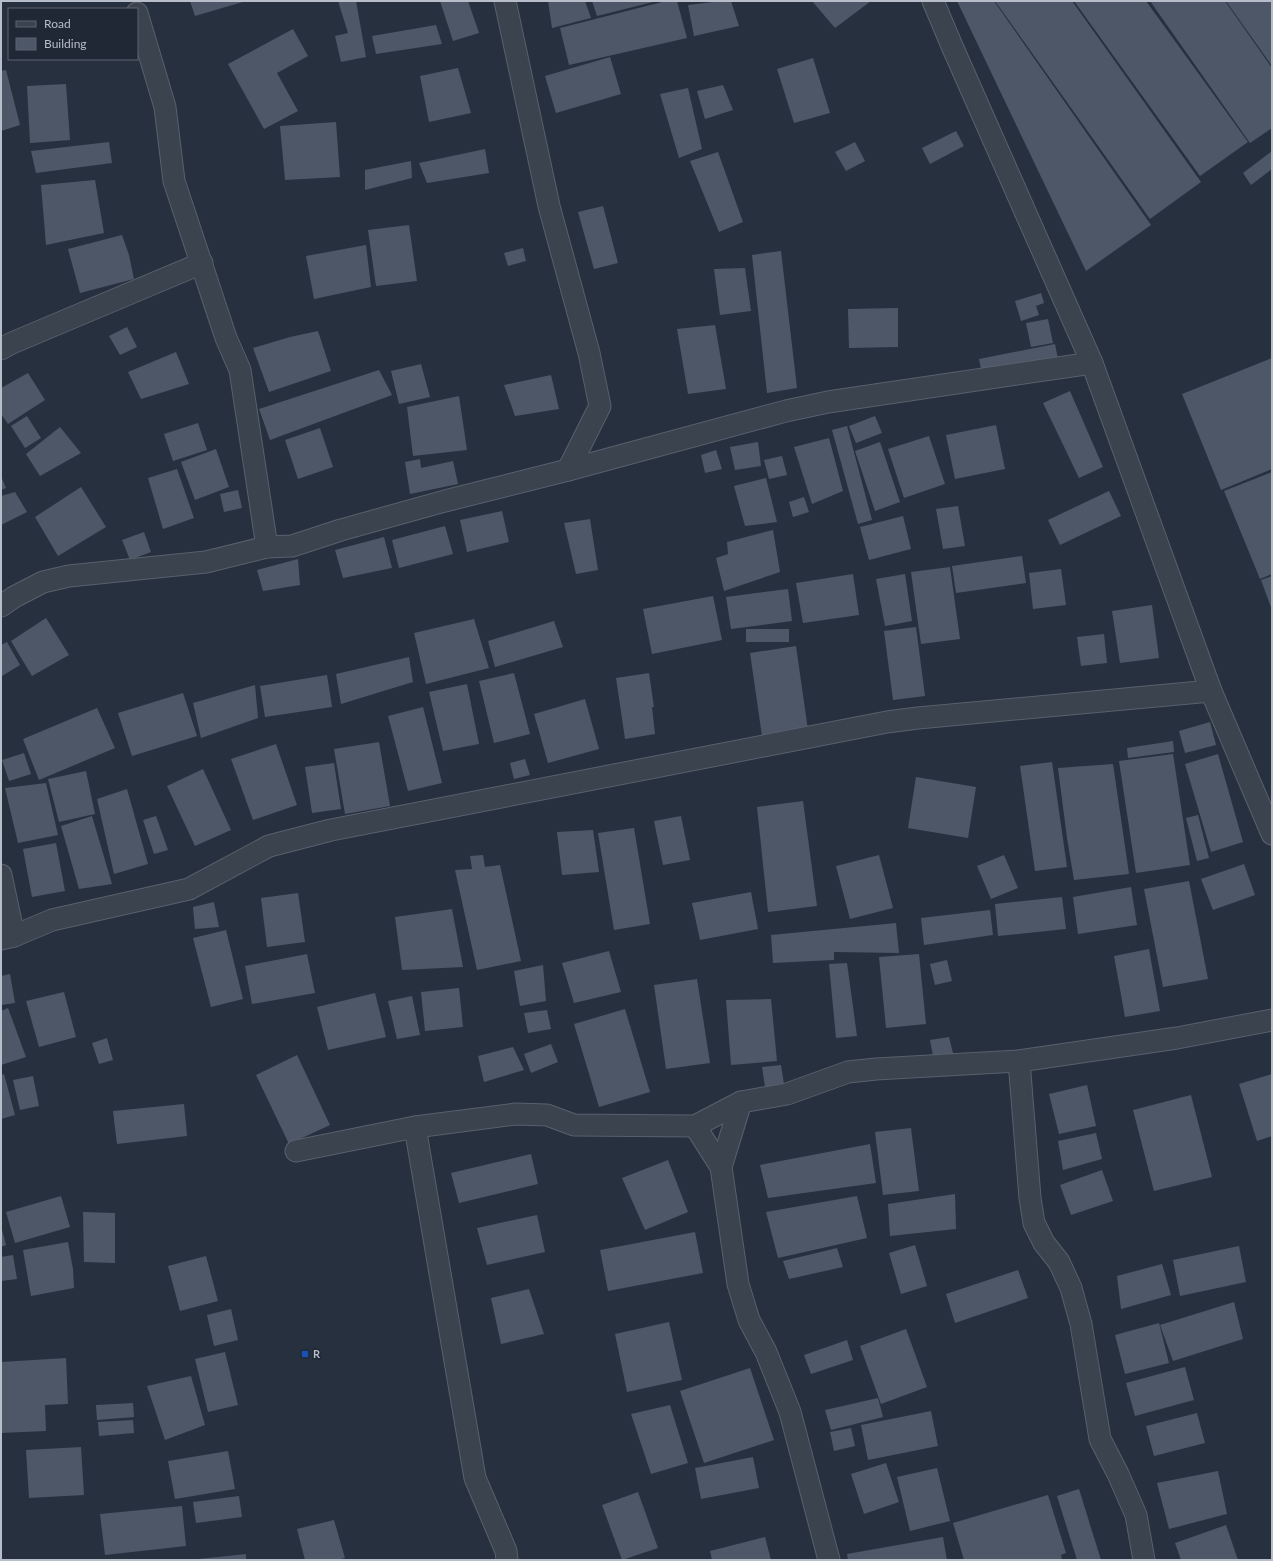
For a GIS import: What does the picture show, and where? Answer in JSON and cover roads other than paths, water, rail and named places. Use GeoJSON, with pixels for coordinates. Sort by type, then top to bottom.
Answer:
{"type":"FeatureCollection","features":[{"type":"Feature","properties":{"kind":"street"},"geometry":{"type":"LineString","coordinates":[[505,1],[549,206],[589,353],[600,406],[568,470]]}},
{"type":"Feature","properties":{"kind":"street"},"geometry":{"type":"LineString","coordinates":[[933,1],[961,68],[1092,363],[1211,691],[1272,834]]}},
{"type":"Feature","properties":{"kind":"street"},"geometry":{"type":"LineString","coordinates":[[138,16],[165,107],[174,182],[226,338],[240,370],[267,547]]}},
{"type":"Feature","properties":{"kind":"street"},"geometry":{"type":"LineString","coordinates":[[1,349],[202,263]]}},
{"type":"Feature","properties":{"kind":"street"},"geometry":{"type":"LineString","coordinates":[[1,606],[14,597],[43,582],[69,576],[206,562],[267,547],[292,546],[341,530],[445,501],[568,470],[786,411],[821,404],[1092,363]]}},
{"type":"Feature","properties":{"kind":"street"},"geometry":{"type":"LineString","coordinates":[[1,875],[7,937],[52,920],[189,889],[269,846],[331,830],[903,720],[1211,691]]}},
{"type":"Feature","properties":{"kind":"street"},"geometry":{"type":"LineString","coordinates":[[296,1151],[415,1127],[516,1114],[547,1114],[574,1125],[695,1126],[741,1102],[787,1094],[848,1072],[1019,1061],[1177,1038],[1272,1020]]}},
{"type":"Feature","properties":{"kind":"street"},"geometry":{"type":"LineString","coordinates":[[1019,1061],[1034,1223],[1044,1243],[1058,1262],[1071,1288],[1080,1324],[1100,1439],[1118,1474],[1136,1515],[1144,1560]]}},
{"type":"Feature","properties":{"kind":"street"},"geometry":{"type":"LineString","coordinates":[[721,1167],[741,1102]]}},
{"type":"Feature","properties":{"kind":"street"},"geometry":{"type":"LineString","coordinates":[[695,1126],[721,1167],[738,1284],[749,1320],[766,1352],[790,1412],[829,1560]]}},
{"type":"Feature","properties":{"kind":"street"},"geometry":{"type":"LineString","coordinates":[[415,1127],[475,1478],[506,1551],[508,1560]]}},
{"type":"Feature","properties":{"kind":"place","name":"R"},"geometry":{"type":"Point","coordinates":[305,1354]}}]}
